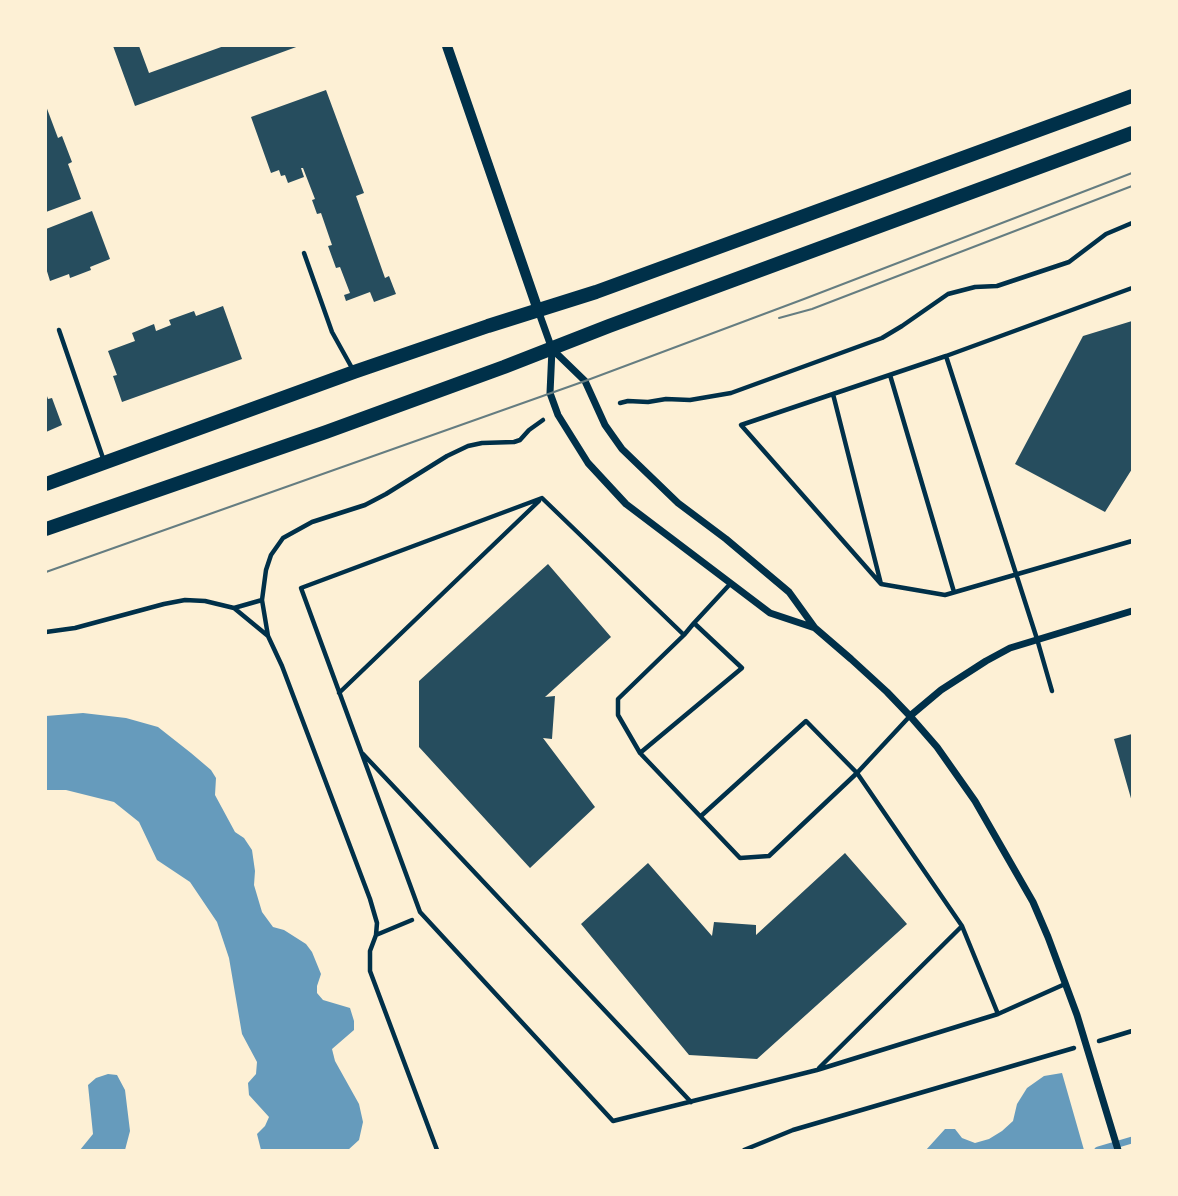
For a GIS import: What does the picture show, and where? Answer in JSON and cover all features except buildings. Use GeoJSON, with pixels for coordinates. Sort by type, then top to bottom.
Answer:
{"type":"FeatureCollection","features":[{"type":"Feature","properties":{"kind":"main road"},"geometry":{"type":"LineString","coordinates":[[46,484],[354,372],[596,292],[1132,96]]}},
{"type":"Feature","properties":{"kind":"main road"},"geometry":{"type":"LineString","coordinates":[[46,529],[326,432],[1132,133]]}},
{"type":"Feature","properties":{"kind":"street"},"geometry":{"type":"LineString","coordinates":[[447,46],[552,349],[550,393],[558,415],[588,463],[626,504],[770,613],[815,628]]}},
{"type":"Feature","properties":{"kind":"street"},"geometry":{"type":"LineString","coordinates":[[552,349],[585,381],[605,425],[622,449],[678,503],[789,592],[815,628],[910,716],[937,747],[967,790],[1033,902],[1077,1015],[1118,1150]]}},
{"type":"Feature","properties":{"kind":"street"},"geometry":{"type":"LineString","coordinates":[[910,716],[941,690],[1010,648],[1132,611]]}},
{"type":"Feature","properties":{"kind":"lane"},"geometry":{"type":"LineString","coordinates":[[304,253],[332,332],[354,372]]}},
{"type":"Feature","properties":{"kind":"lane"},"geometry":{"type":"LineString","coordinates":[[1132,288],[946,356],[741,425],[881,584],[945,595],[1132,541]]}},
{"type":"Feature","properties":{"kind":"lane"},"geometry":{"type":"LineString","coordinates":[[59,330],[105,464]]}},
{"type":"Feature","properties":{"kind":"lane"},"geometry":{"type":"LineString","coordinates":[[946,356],[1052,691]]}},
{"type":"Feature","properties":{"kind":"lane"},"geometry":{"type":"LineString","coordinates":[[890,375],[954,593]]}},
{"type":"Feature","properties":{"kind":"lane"},"geometry":{"type":"LineString","coordinates":[[833,394],[881,584]]}},
{"type":"Feature","properties":{"kind":"lane"},"geometry":{"type":"LineString","coordinates":[[542,498],[684,635]]}},
{"type":"Feature","properties":{"kind":"lane"},"geometry":{"type":"LineString","coordinates":[[340,694],[542,498]]}},
{"type":"Feature","properties":{"kind":"lane"},"geometry":{"type":"LineString","coordinates":[[542,498],[301,588],[420,912],[613,1121],[817,1070],[998,1014],[1065,984]]}},
{"type":"Feature","properties":{"kind":"lane"},"geometry":{"type":"LineString","coordinates":[[732,583],[684,635],[618,699],[618,715],[640,753],[740,858],[769,856],[857,773],[910,716]]}},
{"type":"Feature","properties":{"kind":"lane"},"geometry":{"type":"LineString","coordinates":[[640,753],[742,668],[694,623]]}},
{"type":"Feature","properties":{"kind":"lane"},"geometry":{"type":"LineString","coordinates":[[701,816],[806,721],[857,773],[962,926],[998,1014]]}},
{"type":"Feature","properties":{"kind":"lane"},"geometry":{"type":"LineString","coordinates":[[360,751],[691,1102]]}},
{"type":"Feature","properties":{"kind":"lane"},"geometry":{"type":"LineString","coordinates":[[817,1070],[962,926]]}},
{"type":"Feature","properties":{"kind":"path"},"geometry":{"type":"LineString","coordinates":[[620,403],[690,400],[731,393],[882,338],[948,294],[975,287],[997,286],[1069,262],[1105,234],[1132,223]]}},
{"type":"Feature","properties":{"kind":"path"},"geometry":{"type":"LineString","coordinates":[[437,1150],[370,971],[370,951],[377,923],[370,899],[282,666],[268,636],[262,600],[266,570],[271,555],[283,538],[312,522],[365,505],[468,446],[520,440],[529,429],[543,420]]}},
{"type":"Feature","properties":{"kind":"path"},"geometry":{"type":"LineString","coordinates":[[46,632],[75,628],[141,609],[185,600],[205,601],[234,608],[268,636]]}},
{"type":"Feature","properties":{"kind":"path"},"geometry":{"type":"LineString","coordinates":[[234,608],[262,600]]}},
{"type":"Feature","properties":{"kind":"path"},"geometry":{"type":"LineString","coordinates":[[376,935],[413,920],[420,912]]}},
{"type":"Feature","properties":{"kind":"path"},"geometry":{"type":"LineString","coordinates":[[1093,1042],[1132,1031]]}},
{"type":"Feature","properties":{"kind":"path"},"geometry":{"type":"LineString","coordinates":[[744,1150],[793,1130],[1080,1046]]}},
{"type":"Feature","properties":{"kind":"water"},"geometry":{"type":"Polygon","coordinates":[[[83,713],[126,718],[158,727],[211,770],[216,778],[215,795],[235,832],[244,838],[252,850],[254,885],[262,912],[273,927],[284,930],[306,944],[312,952],[321,974],[317,993],[323,1000],[350,1008],[354,1030],[332,1049],[335,1061],[359,1104],[363,1122],[359,1140],[348,1150],[261,1150],[257,1134],[269,1117],[249,1095],[248,1083],[256,1074],[257,1062],[242,1034],[229,958],[217,922],[190,882],[157,860],[139,822],[114,802],[66,790],[46,790],[46,716],[83,713]]]}},
{"type":"Feature","properties":{"kind":"water"},"geometry":{"type":"Polygon","coordinates":[[[1062,1073],[1084,1150],[926,1150],[945,1129],[955,1129],[962,1138],[975,1143],[989,1139],[1013,1121],[1017,1104],[1027,1088],[1044,1076],[1062,1073]]]}},
{"type":"Feature","properties":{"kind":"water"},"geometry":{"type":"Polygon","coordinates":[[[108,1074],[117,1075],[125,1090],[130,1131],[125,1150],[80,1150],[93,1134],[88,1085],[96,1078],[108,1074]]]}},
{"type":"Feature","properties":{"kind":"waterway"},"geometry":{"type":"LineString","coordinates":[[1098,1150],[1132,1140]]}},
{"type":"Feature","properties":{"kind":"tram line"},"geometry":{"type":"LineString","coordinates":[[46,572],[585,381],[1132,173]]}},
{"type":"Feature","properties":{"kind":"tram line"},"geometry":{"type":"LineString","coordinates":[[779,318],[812,309],[1132,186]]}}]}
